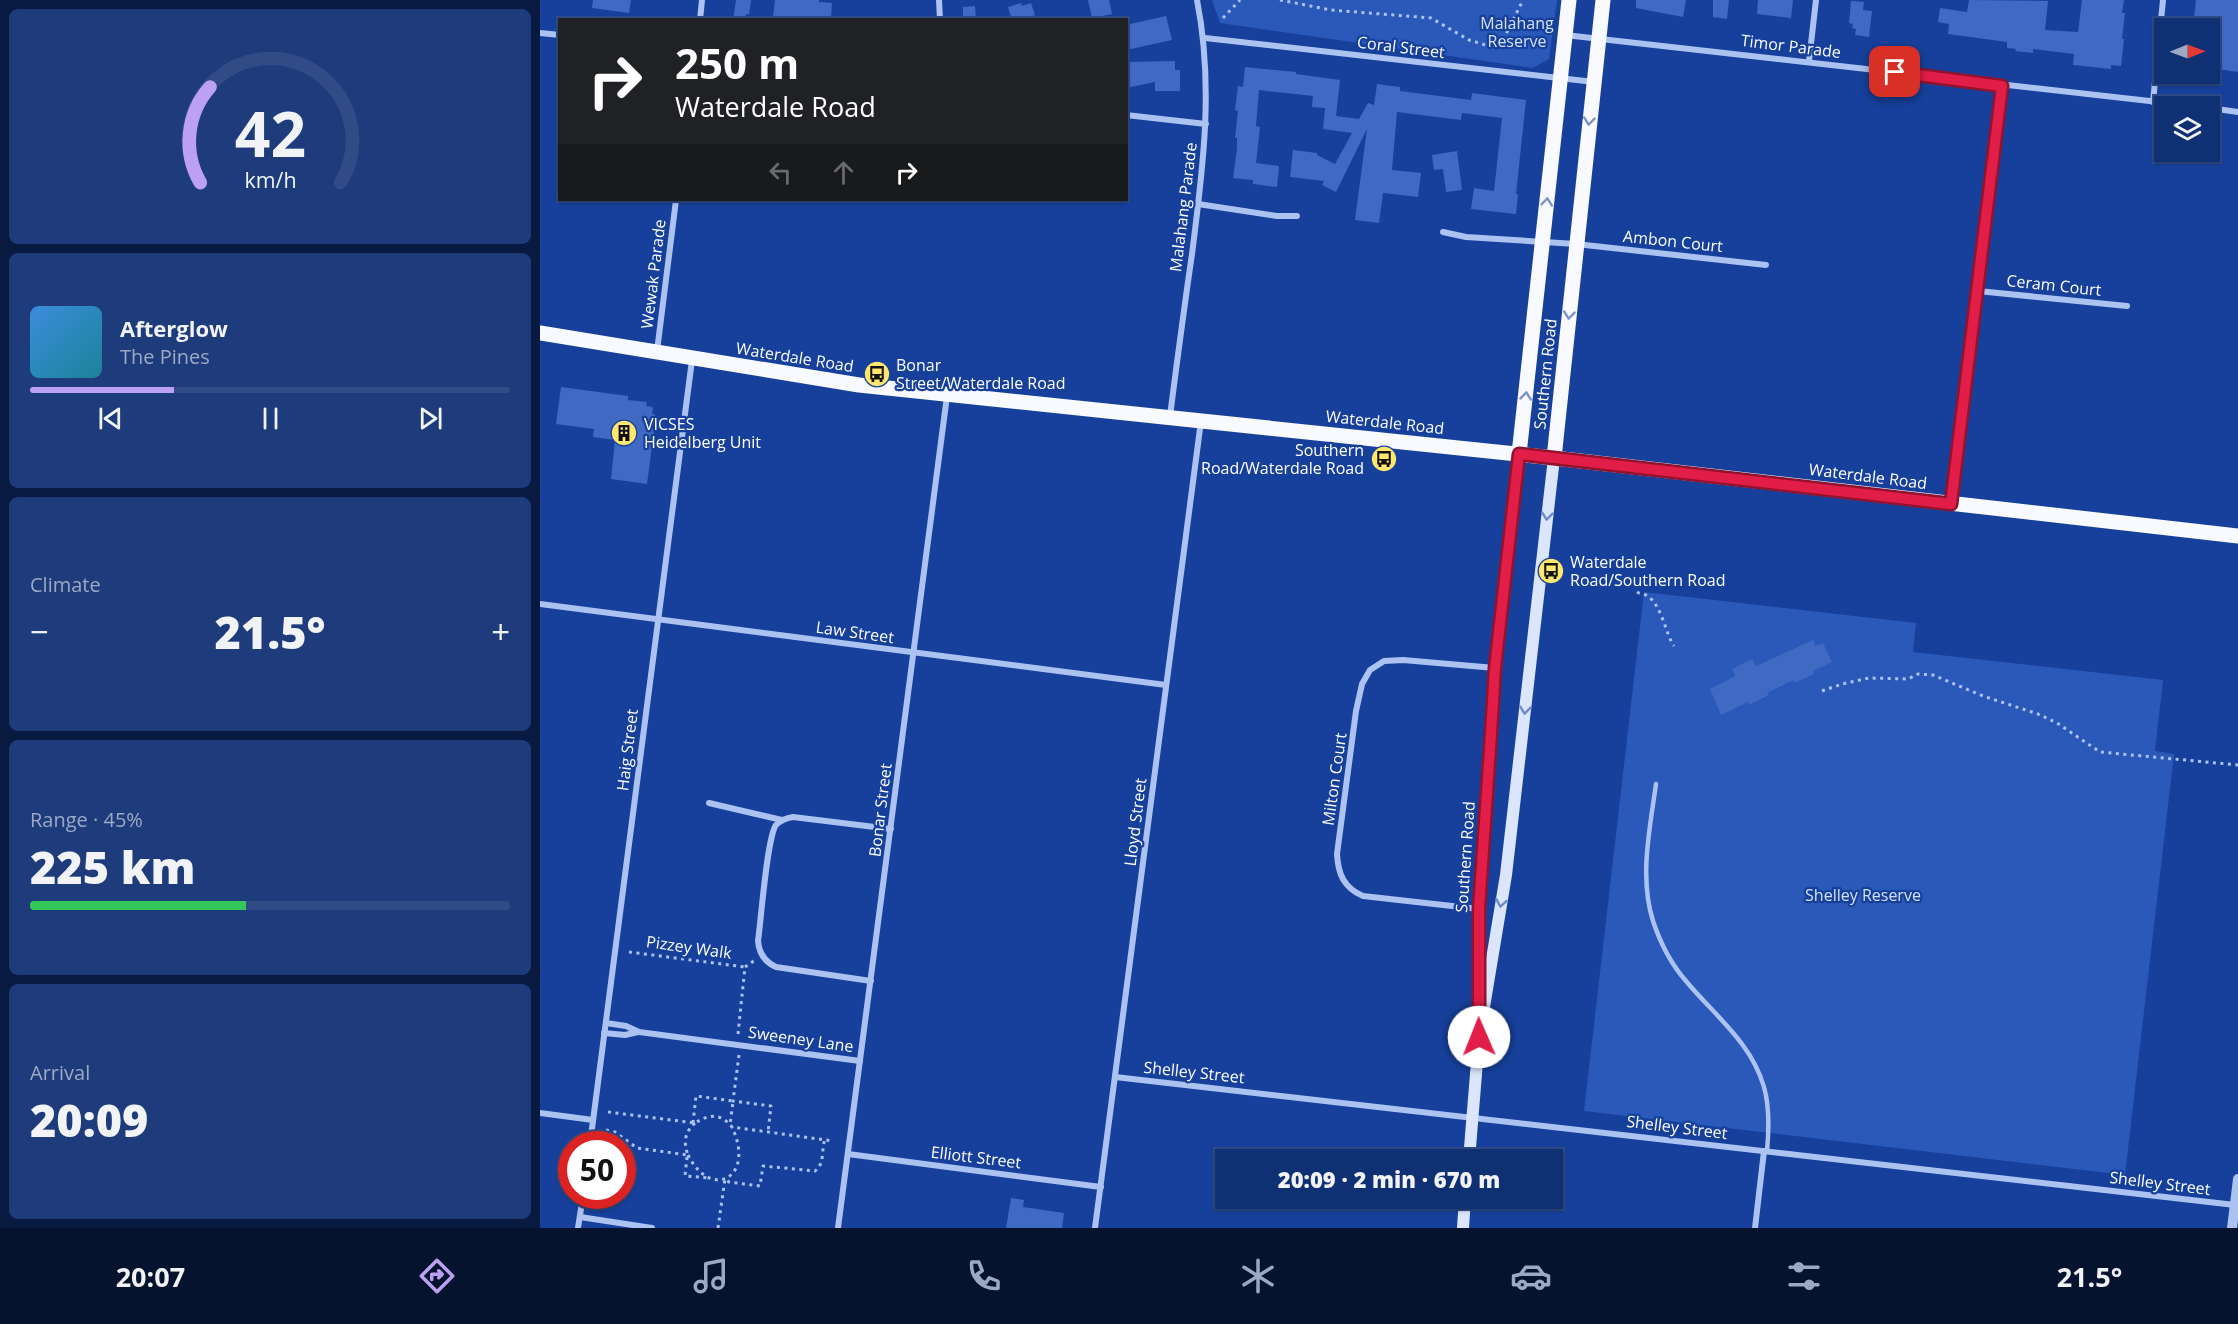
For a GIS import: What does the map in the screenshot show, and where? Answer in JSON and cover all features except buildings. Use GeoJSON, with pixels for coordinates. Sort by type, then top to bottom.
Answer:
{"type":"FeatureCollection","features":[{"type":"Feature","properties":{"kind":"main road","name":"Southern Road"},"geometry":{"type":"LineString","coordinates":[[1479,1037],[1479,909],[1495,668],[1569,0]]}},
{"type":"Feature","properties":{"kind":"main road","name":"Southern Road"},"geometry":{"type":"LineString","coordinates":[[1470,1149],[1479,1037],[1506,875],[1603,0]]}},
{"type":"Feature","properties":{"kind":"main road","name":"Waterdale Road"},"geometry":{"type":"LineString","coordinates":[[540,333],[817,379],[948,395],[1519,454],[2234,537]]}},
{"type":"Feature","properties":{"kind":"main road"},"geometry":{"type":"LineString","coordinates":[[1463,1228],[1464,1209]]}},
{"type":"Feature","properties":{"kind":"street"},"geometry":{"type":"LineString","coordinates":[[700,18],[702,0]]}},
{"type":"Feature","properties":{"kind":"street"},"geometry":{"type":"LineString","coordinates":[[939,0],[940,18]]}},
{"type":"Feature","properties":{"kind":"street","name":"Malahang Parade"},"geometry":{"type":"LineString","coordinates":[[1170,417],[1198,204],[1206,124],[1205,38],[1197,0]]}},
{"type":"Feature","properties":{"kind":"street"},"geometry":{"type":"LineString","coordinates":[[1809,62],[1816,0]]}},
{"type":"Feature","properties":{"kind":"street"},"geometry":{"type":"LineString","coordinates":[[2153,102],[2163,0]]}},
{"type":"Feature","properties":{"kind":"street"},"geometry":{"type":"LineString","coordinates":[[540,33],[558,35]]}},
{"type":"Feature","properties":{"kind":"street","name":"Timor Parade"},"geometry":{"type":"LineString","coordinates":[[1564,35],[2153,102]]}},
{"type":"Feature","properties":{"kind":"street","name":"Coral Street"},"geometry":{"type":"LineString","coordinates":[[1205,38],[1594,82]]}},
{"type":"Feature","properties":{"kind":"street"},"geometry":{"type":"LineString","coordinates":[[1951,504],[2002,86]]}},
{"type":"Feature","properties":{"kind":"street"},"geometry":{"type":"LineString","coordinates":[[2220,109],[2238,112]]}},
{"type":"Feature","properties":{"kind":"street"},"geometry":{"type":"LineString","coordinates":[[1128,115],[1206,124]]}},
{"type":"Feature","properties":{"kind":"street","name":"Wewak Parade"},"geometry":{"type":"LineString","coordinates":[[657,352],[676,201]]}},
{"type":"Feature","properties":{"kind":"street"},"geometry":{"type":"LineString","coordinates":[[1198,204],[1277,216],[1297,216]]}},
{"type":"Feature","properties":{"kind":"street","name":"Ambon Court"},"geometry":{"type":"LineString","coordinates":[[1443,232],[1466,237],[1576,244],[1766,265]]}},
{"type":"Feature","properties":{"kind":"street","name":"Ceram Court"},"geometry":{"type":"LineString","coordinates":[[1978,291],[2127,306]]}},
{"type":"Feature","properties":{"kind":"street","name":"Haig Street"},"geometry":{"type":"LineString","coordinates":[[592,1131],[692,359]]}},
{"type":"Feature","properties":{"kind":"street","name":"Bonar Street"},"geometry":{"type":"LineString","coordinates":[[838,1228],[948,395]]}},
{"type":"Feature","properties":{"kind":"street","name":"Lloyd Street"},"geometry":{"type":"LineString","coordinates":[[1095,1228],[1201,420]]}},
{"type":"Feature","properties":{"kind":"street","name":"Law Street"},"geometry":{"type":"LineString","coordinates":[[540,604],[1166,686]]}},
{"type":"Feature","properties":{"kind":"street","name":"Milton Court"},"geometry":{"type":"LineString","coordinates":[[1479,909],[1363,896],[1347,886],[1343,880],[1339,872],[1337,854],[1356,711],[1362,684],[1370,670],[1384,662],[1403,660],[1495,668]]}},
{"type":"Feature","properties":{"kind":"street"},"geometry":{"type":"LineString","coordinates":[[709,803],[782,820],[799,817],[891,829]]}},
{"type":"Feature","properties":{"kind":"street"},"geometry":{"type":"LineString","coordinates":[[782,820],[774,829],[771,843],[758,941],[762,956],[770,965],[776,967],[871,981]]}},
{"type":"Feature","properties":{"kind":"street"},"geometry":{"type":"LineString","coordinates":[[606,1023],[626,1026],[639,1032]]}},
{"type":"Feature","properties":{"kind":"street"},"geometry":{"type":"LineString","coordinates":[[604,1033],[625,1035],[639,1032]]}},
{"type":"Feature","properties":{"kind":"street","name":"Sweeney Lane"},"geometry":{"type":"LineString","coordinates":[[639,1032],[860,1061]]}},
{"type":"Feature","properties":{"kind":"street","name":"Shelley Street"},"geometry":{"type":"LineString","coordinates":[[1115,1077],[2235,1205]]}},
{"type":"Feature","properties":{"kind":"street"},"geometry":{"type":"LineString","coordinates":[[540,1113],[593,1120]]}},
{"type":"Feature","properties":{"kind":"street"},"geometry":{"type":"LineString","coordinates":[[1755,1228],[1765,1151]]}},
{"type":"Feature","properties":{"kind":"street","name":"Elliott Street"},"geometry":{"type":"LineString","coordinates":[[848,1154],[1101,1187]]}},
{"type":"Feature","properties":{"kind":"street"},"geometry":{"type":"LineString","coordinates":[[2232,1228],[2238,1179]]}},
{"type":"Feature","properties":{"kind":"street"},"geometry":{"type":"LineString","coordinates":[[579,1228],[581,1209]]}},
{"type":"Feature","properties":{"kind":"street"},"geometry":{"type":"LineString","coordinates":[[580,1217],[652,1228]]}},
{"type":"Feature","properties":{"kind":"lane"},"geometry":{"type":"LineString","coordinates":[[1656,784],[1647,877],[1648,903],[1669,956],[1685,980],[1731,1028],[1753,1060],[1762,1080],[1768,1104],[1765,1151]]}},
{"type":"Feature","properties":{"kind":"path"},"geometry":{"type":"LineString","coordinates":[[1224,18],[1240,0]]}},
{"type":"Feature","properties":{"kind":"path"},"geometry":{"type":"LineString","coordinates":[[1280,0],[1331,10],[1431,18],[1468,40],[1489,46],[1503,40],[1523,0]]}},
{"type":"Feature","properties":{"kind":"path"},"geometry":{"type":"LineString","coordinates":[[1637,592],[1646,596],[1655,606],[1665,621],[1668,638],[1674,646]]}},
{"type":"Feature","properties":{"kind":"path"},"geometry":{"type":"LineString","coordinates":[[1822,691],[1869,678],[1908,680],[1918,674],[1933,675],[1983,696],[2046,717],[2100,752],[2238,765]]}},
{"type":"Feature","properties":{"kind":"path","name":"Pizzey Walk"},"geometry":{"type":"LineString","coordinates":[[629,952],[745,967]]}},
{"type":"Feature","properties":{"kind":"path"},"geometry":{"type":"LineString","coordinates":[[694,1123],[696,1096],[771,1106],[768,1132]]}},
{"type":"Feature","properties":{"kind":"path"},"geometry":{"type":"LineString","coordinates":[[731,1126],[733,1101]]}},
{"type":"Feature","properties":{"kind":"path"},"geometry":{"type":"LineString","coordinates":[[608,1112],[694,1123]]}},
{"type":"Feature","properties":{"kind":"path"},"geometry":{"type":"LineString","coordinates":[[710,1178],[696,1169],[688,1155],[685,1140],[694,1123],[711,1116],[721,1117],[731,1126],[738,1139],[740,1157],[736,1172],[724,1179]]}},
{"type":"Feature","properties":{"kind":"path"},"geometry":{"type":"LineString","coordinates":[[731,1126],[833,1141]]}},
{"type":"Feature","properties":{"kind":"path"},"geometry":{"type":"LineString","coordinates":[[606,1130],[615,1132],[637,1148],[688,1155]]}},
{"type":"Feature","properties":{"kind":"path"},"geometry":{"type":"LineString","coordinates":[[688,1155],[685,1176],[724,1179],[729,1182],[760,1186],[763,1166],[814,1171],[819,1169],[825,1139]]}},
{"type":"Feature","properties":{"kind":"path"},"geometry":{"type":"LineString","coordinates":[[718,1228],[724,1179]]}},
{"type":"Feature","properties":{"kind":"green space","name":"Malahang Reserve"},"geometry":{"type":"Polygon","coordinates":[[[1212,0],[1557,0],[1549,59],[1533,68],[1220,23],[1212,0]]]}},
{"type":"Feature","properties":{"kind":"green space","name":"Shelley Reserve"},"geometry":{"type":"Polygon","coordinates":[[[1644,592],[1916,623],[1913,652],[2163,680],[2155,751],[2174,754],[2125,1175],[1584,1111],[1644,592]]]}},
{"type":"Feature","properties":{"kind":"place","name":"Bonar Street/Waterdale Road"},"geometry":{"type":"Point","coordinates":[877,374]}},
{"type":"Feature","properties":{"kind":"place","name":"VICSES Heidelberg Unit"},"geometry":{"type":"Point","coordinates":[624,433]}},
{"type":"Feature","properties":{"kind":"place","name":"Southern Road/Waterdale Road"},"geometry":{"type":"Point","coordinates":[1384,459]}},
{"type":"Feature","properties":{"kind":"place","name":"Waterdale Road/Southern Road"},"geometry":{"type":"Point","coordinates":[1551,571]}},
{"type":"Feature","properties":{"kind":"route"},"geometry":{"type":"LineString","coordinates":[[1479,1037],[1479,909],[1495,668],[1519,454],[1951,504],[2002,86],[1895,72]]}}]}
